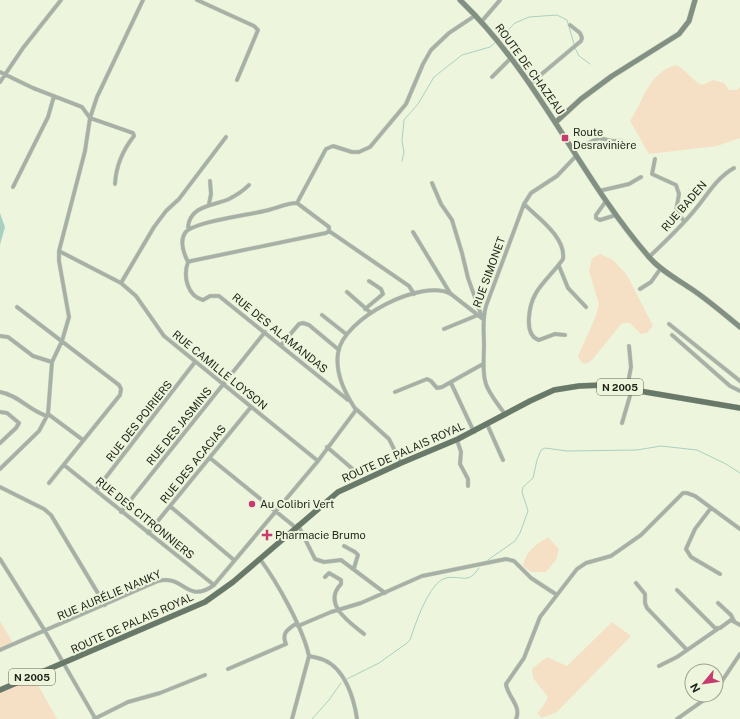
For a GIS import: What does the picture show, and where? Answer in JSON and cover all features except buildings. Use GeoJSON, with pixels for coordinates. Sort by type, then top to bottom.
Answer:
{"type":"FeatureCollection","features":[{"type":"Feature","properties":{"kind":"main road","name":"ROUTE DE CHAZEAU"},"geometry":{"type":"LineString","coordinates":[[460,0],[494,34],[512,57],[531,83],[599,191],[649,256],[661,268],[691,288],[740,327]]}},
{"type":"Feature","properties":{"kind":"main road"},"geometry":{"type":"LineString","coordinates":[[556,122],[581,99],[612,76],[679,34],[689,21],[695,0]]}},
{"type":"Feature","properties":{"kind":"main road","name":"ROUTE DE PALAIS ROYAL"},"geometry":{"type":"LineString","coordinates":[[0,690],[64,664],[205,602],[217,595],[338,492],[400,462],[474,432],[530,400],[554,390],[579,386],[604,385],[740,408]]}},
{"type":"Feature","properties":{"kind":"street"},"geometry":{"type":"LineString","coordinates":[[0,82],[23,48],[61,0]]}},
{"type":"Feature","properties":{"kind":"street"},"geometry":{"type":"LineString","coordinates":[[0,469],[39,431],[48,415],[52,362],[66,329],[68,309],[59,261],[59,251],[85,150],[90,118],[97,97],[143,0]]}},
{"type":"Feature","properties":{"kind":"street"},"geometry":{"type":"LineString","coordinates":[[196,0],[254,26],[258,30],[237,80]]}},
{"type":"Feature","properties":{"kind":"street"},"geometry":{"type":"LineString","coordinates":[[482,21],[500,0]]}},
{"type":"Feature","properties":{"kind":"street"},"geometry":{"type":"LineString","coordinates":[[414,294],[409,286],[328,232],[188,262],[183,252],[182,242],[186,232],[190,228],[297,203],[326,149],[333,146],[352,152],[359,152],[370,147],[406,104],[423,64],[431,50],[449,33],[476,15]]}},
{"type":"Feature","properties":{"kind":"street"},"geometry":{"type":"LineString","coordinates":[[531,83],[581,41],[582,38],[580,33],[570,25]]}},
{"type":"Feature","properties":{"kind":"street"},"geometry":{"type":"LineString","coordinates":[[492,77],[512,57]]}},
{"type":"Feature","properties":{"kind":"street"},"geometry":{"type":"LineString","coordinates":[[0,72],[82,107],[90,118],[133,133],[134,136],[122,152],[115,184]]}},
{"type":"Feature","properties":{"kind":"street"},"geometry":{"type":"LineString","coordinates":[[13,188],[48,117],[54,96]]}},
{"type":"Feature","properties":{"kind":"street"},"geometry":{"type":"LineString","coordinates":[[121,283],[154,227],[166,211],[179,199],[226,137]]}},
{"type":"Feature","properties":{"kind":"street"},"geometry":{"type":"LineString","coordinates":[[573,150],[599,138],[612,141],[622,141]]}},
{"type":"Feature","properties":{"kind":"street","name":"RUE SIMONET"},"geometry":{"type":"LineString","coordinates":[[505,414],[488,391],[484,381],[483,318],[486,306],[524,204],[531,193],[557,176],[576,156]]}},
{"type":"Feature","properties":{"kind":"street"},"geometry":{"type":"LineString","coordinates":[[655,159],[652,174],[676,185],[679,194],[676,211],[684,221]]}},
{"type":"Feature","properties":{"kind":"street","name":"RUE BADEN"},"geometry":{"type":"LineString","coordinates":[[649,256],[684,221],[725,173],[734,168]]}},
{"type":"Feature","properties":{"kind":"street"},"geometry":{"type":"LineString","coordinates":[[599,191],[629,184],[641,177]]}},
{"type":"Feature","properties":{"kind":"street"},"geometry":{"type":"LineString","coordinates":[[209,204],[211,194],[210,181]]}},
{"type":"Feature","properties":{"kind":"street"},"geometry":{"type":"LineString","coordinates":[[432,183],[441,204],[452,220],[468,278],[483,318]]}},
{"type":"Feature","properties":{"kind":"street"},"geometry":{"type":"LineString","coordinates":[[190,228],[188,223],[199,210],[209,204],[228,199],[241,192],[249,185]]}},
{"type":"Feature","properties":{"kind":"street"},"geometry":{"type":"LineString","coordinates":[[606,201],[596,215],[596,218],[600,220],[616,215]]}},
{"type":"Feature","properties":{"kind":"street"},"geometry":{"type":"LineString","coordinates":[[297,203],[329,227],[328,232]]}},
{"type":"Feature","properties":{"kind":"street"},"geometry":{"type":"LineString","coordinates":[[524,204],[548,228],[563,248],[563,259],[559,266],[537,292],[532,302],[529,330],[535,339],[539,340],[555,334],[565,335]]}},
{"type":"Feature","properties":{"kind":"street"},"geometry":{"type":"LineString","coordinates":[[413,232],[451,294]]}},
{"type":"Feature","properties":{"kind":"street","name":"RUE CAMILLE LOYSON"},"geometry":{"type":"LineString","coordinates":[[59,251],[121,283],[136,296],[164,336],[318,461]]}},
{"type":"Feature","properties":{"kind":"street","name":"RUE DES ALAMANDAS"},"geometry":{"type":"LineString","coordinates":[[188,262],[186,278],[190,291],[195,296],[203,300],[210,296],[219,296],[342,394],[356,410],[389,439],[400,462]]}},
{"type":"Feature","properties":{"kind":"street"},"geometry":{"type":"LineString","coordinates":[[559,266],[568,288],[586,307]]}},
{"type":"Feature","properties":{"kind":"street"},"geometry":{"type":"LineString","coordinates":[[640,289],[651,282],[661,268]]}},
{"type":"Feature","properties":{"kind":"street"},"geometry":{"type":"LineString","coordinates":[[365,309],[383,294],[381,289],[369,281]]}},
{"type":"Feature","properties":{"kind":"street"},"geometry":{"type":"LineString","coordinates":[[356,410],[342,386],[338,369],[339,350],[346,334],[361,319],[400,297],[438,290],[445,290],[483,318]]}},
{"type":"Feature","properties":{"kind":"street"},"geometry":{"type":"LineString","coordinates":[[347,292],[371,313]]}},
{"type":"Feature","properties":{"kind":"street"},"geometry":{"type":"LineString","coordinates":[[17,307],[120,385],[121,389],[120,395],[49,483]]}},
{"type":"Feature","properties":{"kind":"street"},"geometry":{"type":"LineString","coordinates":[[322,315],[346,334]]}},
{"type":"Feature","properties":{"kind":"street"},"geometry":{"type":"LineString","coordinates":[[444,329],[478,315]]}},
{"type":"Feature","properties":{"kind":"street"},"geometry":{"type":"LineString","coordinates":[[281,345],[299,324],[303,323],[309,325],[339,350]]}},
{"type":"Feature","properties":{"kind":"street"},"geometry":{"type":"LineString","coordinates":[[669,324],[740,381]]}},
{"type":"Feature","properties":{"kind":"street","name":"RUE DES JASMINS"},"geometry":{"type":"LineString","coordinates":[[121,512],[265,332]]}},
{"type":"Feature","properties":{"kind":"street"},"geometry":{"type":"LineString","coordinates":[[672,335],[730,386],[740,391]]}},
{"type":"Feature","properties":{"kind":"street"},"geometry":{"type":"LineString","coordinates":[[0,336],[8,337],[33,356],[52,362]]}},
{"type":"Feature","properties":{"kind":"street"},"geometry":{"type":"LineString","coordinates":[[622,423],[630,389],[631,367],[629,346]]}},
{"type":"Feature","properties":{"kind":"street","name":"RUE DES POIRIERS"},"geometry":{"type":"LineString","coordinates":[[96,490],[195,362]]}},
{"type":"Feature","properties":{"kind":"street"},"geometry":{"type":"LineString","coordinates":[[395,392],[427,380],[431,381],[434,386],[438,388],[451,383],[483,364]]}},
{"type":"Feature","properties":{"kind":"street"},"geometry":{"type":"LineString","coordinates":[[451,383],[474,432]]}},
{"type":"Feature","properties":{"kind":"street"},"geometry":{"type":"LineString","coordinates":[[0,392],[11,395],[41,414],[48,415],[83,440]]}},
{"type":"Feature","properties":{"kind":"street","name":"RUE DES ACACIAS"},"geometry":{"type":"LineString","coordinates":[[148,533],[251,407]]}},
{"type":"Feature","properties":{"kind":"street","name":"RUE AURÉLIE NANKY"},"geometry":{"type":"LineString","coordinates":[[0,650],[163,580],[171,580],[197,593],[204,592],[214,585],[276,512],[318,461],[356,410]]}},
{"type":"Feature","properties":{"kind":"street"},"geometry":{"type":"LineString","coordinates":[[0,412],[7,413],[19,423],[16,428],[0,443]]}},
{"type":"Feature","properties":{"kind":"street"},"geometry":{"type":"LineString","coordinates":[[487,424],[503,460]]}},
{"type":"Feature","properties":{"kind":"street"},"geometry":{"type":"LineString","coordinates":[[457,440],[461,452],[460,464],[468,481],[468,486]]}},
{"type":"Feature","properties":{"kind":"street"},"geometry":{"type":"LineString","coordinates":[[327,447],[355,471]]}},
{"type":"Feature","properties":{"kind":"street"},"geometry":{"type":"LineString","coordinates":[[210,458],[276,512],[297,526],[315,559],[324,562],[339,559],[354,568],[385,593]]}},
{"type":"Feature","properties":{"kind":"street","name":"RUE DES CITRONNIERS"},"geometry":{"type":"LineString","coordinates":[[64,465],[214,585]]}},
{"type":"Feature","properties":{"kind":"street"},"geometry":{"type":"LineString","coordinates":[[0,487],[44,509],[52,515],[105,605]]}},
{"type":"Feature","properties":{"kind":"street"},"geometry":{"type":"LineString","coordinates":[[516,719],[517,710],[507,690],[506,684],[524,658],[540,617],[557,594],[582,566],[611,556],[641,536],[683,494],[690,494],[740,529]]}},
{"type":"Feature","properties":{"kind":"street"},"geometry":{"type":"LineString","coordinates":[[170,507],[234,560]]}},
{"type":"Feature","properties":{"kind":"street"},"geometry":{"type":"LineString","coordinates":[[711,508],[695,529],[686,549],[691,557],[720,574]]}},
{"type":"Feature","properties":{"kind":"street"},"geometry":{"type":"LineString","coordinates":[[344,546],[358,555],[354,568]]}},
{"type":"Feature","properties":{"kind":"street"},"geometry":{"type":"LineString","coordinates":[[0,559],[45,631],[94,719],[128,702],[160,693],[204,675]]}},
{"type":"Feature","properties":{"kind":"street"},"geometry":{"type":"LineString","coordinates":[[260,559],[273,577],[298,625],[309,656],[292,719]]}},
{"type":"Feature","properties":{"kind":"street"},"geometry":{"type":"LineString","coordinates":[[228,670],[286,644],[284,636],[285,632],[298,625],[337,610],[361,603],[422,576],[444,570],[511,559],[538,584],[557,594]]}},
{"type":"Feature","properties":{"kind":"street"},"geometry":{"type":"LineString","coordinates":[[325,577],[329,573],[341,582],[334,596],[337,610],[364,634]]}},
{"type":"Feature","properties":{"kind":"street"},"geometry":{"type":"LineString","coordinates":[[636,583],[645,594],[644,604],[647,608],[687,650]]}},
{"type":"Feature","properties":{"kind":"street"},"geometry":{"type":"LineString","coordinates":[[677,590],[712,626],[717,629],[720,628]]}},
{"type":"Feature","properties":{"kind":"street"},"geometry":{"type":"LineString","coordinates":[[718,603],[731,615],[734,621],[740,625]]}},
{"type":"Feature","properties":{"kind":"street"},"geometry":{"type":"LineString","coordinates":[[659,666],[687,650],[730,621],[734,621]]}},
{"type":"Feature","properties":{"kind":"street"},"geometry":{"type":"LineString","coordinates":[[724,678],[740,654]]}},
{"type":"Feature","properties":{"kind":"street"},"geometry":{"type":"LineString","coordinates":[[309,656],[324,660],[335,667],[346,683],[357,719]]}},
{"type":"Feature","properties":{"kind":"street"},"geometry":{"type":"LineString","coordinates":[[677,719],[700,703]]}},
{"type":"Feature","properties":{"kind":"shaded area"},"geometry":{"type":"Polygon","coordinates":[[[676,65],[702,85],[713,80],[724,83],[729,90],[737,90],[740,87],[740,138],[717,146],[649,154],[630,121],[653,80],[666,69],[676,65]]]}},
{"type":"Feature","properties":{"kind":"shaded area"},"geometry":{"type":"Polygon","coordinates":[[[0,213],[5,227],[0,245],[0,213]]]}},
{"type":"Feature","properties":{"kind":"shaded area"},"geometry":{"type":"Polygon","coordinates":[[[600,254],[613,260],[627,275],[653,326],[647,333],[641,334],[630,323],[622,323],[592,360],[586,364],[581,362],[578,356],[595,318],[599,304],[589,271],[592,258],[600,254]]]}},
{"type":"Feature","properties":{"kind":"shaded area"},"geometry":{"type":"Polygon","coordinates":[[[548,537],[559,549],[556,560],[546,572],[531,572],[523,566],[524,560],[532,548],[548,537]]]}},
{"type":"Feature","properties":{"kind":"shaded area"},"geometry":{"type":"Polygon","coordinates":[[[0,621],[13,643],[0,649],[0,621]]]}},
{"type":"Feature","properties":{"kind":"shaded area"},"geometry":{"type":"Polygon","coordinates":[[[612,622],[631,636],[557,712],[542,718],[537,713],[542,708],[548,697],[533,678],[532,669],[547,657],[567,666],[612,622]]]}},
{"type":"Feature","properties":{"kind":"shaded area"},"geometry":{"type":"Polygon","coordinates":[[[33,676],[57,719],[0,719],[0,690],[33,676]]]}},
{"type":"Feature","properties":{"kind":"waterway"},"geometry":{"type":"LineString","coordinates":[[498,40],[515,23],[529,17],[557,15],[567,20],[574,44]]}},
{"type":"Feature","properties":{"kind":"waterway"},"geometry":{"type":"LineString","coordinates":[[402,161],[404,152],[402,141],[404,120],[418,104],[434,77],[462,55],[490,47],[496,42]]}},
{"type":"Feature","properties":{"kind":"waterway"},"geometry":{"type":"LineString","coordinates":[[575,48],[579,56],[590,64]]}},
{"type":"Feature","properties":{"kind":"waterway"},"geometry":{"type":"LineString","coordinates":[[485,562],[515,541],[520,533],[528,511],[522,492],[523,487],[533,478],[537,460],[541,450],[545,448],[567,451],[637,450],[661,446],[697,450],[726,464],[740,473]]}},
{"type":"Feature","properties":{"kind":"waterway"},"geometry":{"type":"LineString","coordinates":[[347,679],[379,663],[410,640],[428,595],[440,581],[452,577],[468,578],[479,568]]}},
{"type":"Feature","properties":{"kind":"waterway"},"geometry":{"type":"LineString","coordinates":[[312,719],[329,700],[341,683]]}},
{"type":"Feature","properties":{"kind":"place","name":"Route Desravinière"},"geometry":{"type":"Point","coordinates":[565,138]}},
{"type":"Feature","properties":{"kind":"place","name":"Au Colibri Vert"},"geometry":{"type":"Point","coordinates":[252,504]}},
{"type":"Feature","properties":{"kind":"place","name":"Pharmacie Brumo"},"geometry":{"type":"Point","coordinates":[267,535]}}]}
